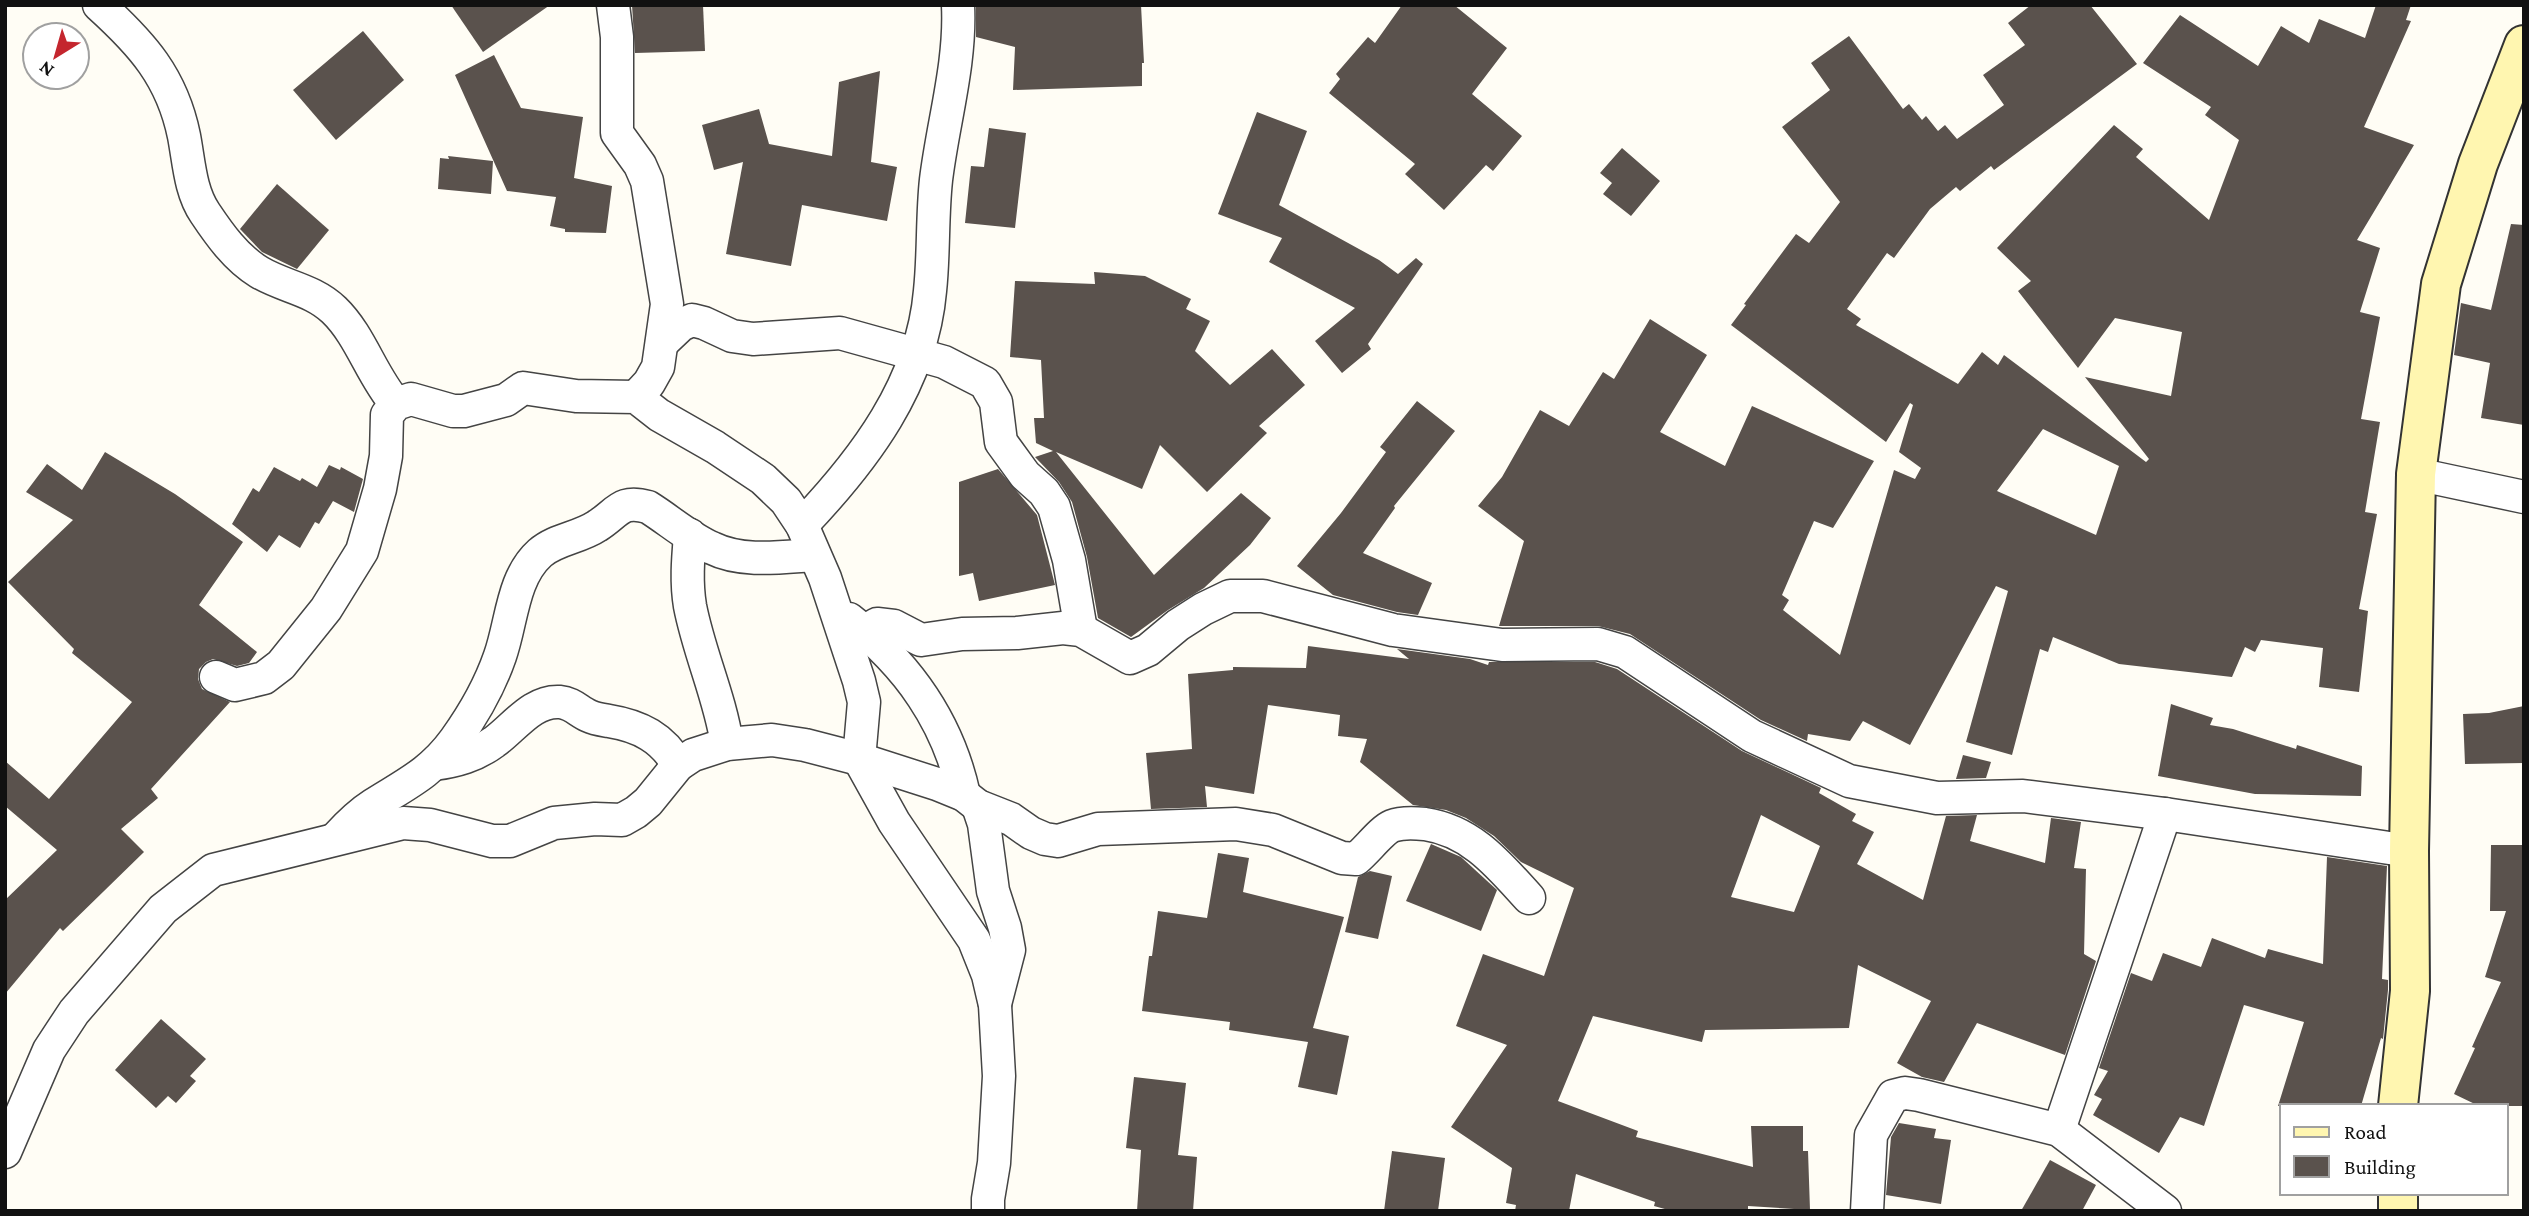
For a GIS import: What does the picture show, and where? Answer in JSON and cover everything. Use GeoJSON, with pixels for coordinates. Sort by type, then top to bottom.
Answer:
{"type":"FeatureCollection","features":[{"type":"Feature","properties":{"kind":"main road"},"geometry":{"type":"LineString","coordinates":[[2398,1104],[2410,991],[2409,851],[2416,474],[2441,284],[2478,164],[2524,45]]}},
{"type":"Feature","properties":{"kind":"street"},"geometry":{"type":"LineString","coordinates":[[99,5],[128,31],[154,60],[176,102],[189,174],[202,209],[224,240],[258,271],[303,289],[321,299],[335,312],[396,404]]}},
{"type":"Feature","properties":{"kind":"street"},"geometry":{"type":"LineString","coordinates":[[613,5],[617,37],[617,133],[640,165],[647,180],[667,304],[658,367],[649,383],[636,397]]}},
{"type":"Feature","properties":{"kind":"street"},"geometry":{"type":"LineString","coordinates":[[802,525],[840,485],[871,443],[898,400],[917,354],[930,294],[936,180],[948,109],[959,21],[958,5]]}},
{"type":"Feature","properties":{"kind":"street"},"geometry":{"type":"LineString","coordinates":[[662,343],[681,325],[692,320],[733,335],[753,339],[840,333],[944,362],[985,383],[996,402],[1001,442],[1025,475],[1044,492],[1054,507],[1069,560],[1081,630]]}},
{"type":"Feature","properties":{"kind":"street"},"geometry":{"type":"LineString","coordinates":[[216,677],[235,685],[264,678],[281,666],[326,609],[362,551],[380,489],[386,456],[387,415],[396,404],[411,399],[453,411],[464,411],[506,400],[523,388],[576,396],[636,397],[659,415],[740,462],[786,501],[802,525],[835,608],[864,702],[859,759],[894,822],[974,940],[988,975],[995,1005],[999,1076],[995,1163],[988,1211]]}},
{"type":"Feature","properties":{"kind":"street"},"geometry":{"type":"LineString","coordinates":[[2416,474],[2524,497]]}},
{"type":"Feature","properties":{"kind":"street"},"geometry":{"type":"LineString","coordinates":[[334,840],[372,806],[413,782],[434,764],[455,740],[487,686],[507,636],[518,588],[526,570],[539,554],[553,544],[600,525],[624,505],[636,503],[648,507],[713,549],[740,556],[764,558],[814,555]]}},
{"type":"Feature","properties":{"kind":"street"},"geometry":{"type":"LineString","coordinates":[[690,535],[687,567],[691,607],[723,718],[727,744]]}},
{"type":"Feature","properties":{"kind":"street"},"geometry":{"type":"LineString","coordinates":[[865,631],[877,624],[894,626],[921,640],[962,634],[1063,628],[1081,630],[1130,658],[1148,650],[1178,625],[1203,609],[1230,596],[1263,596],[1394,630],[1502,645],[1598,644],[1625,652],[1752,736],[1849,781],[1937,798],[2023,796],[2165,814],[2409,851]]}},
{"type":"Feature","properties":{"kind":"street"},"geometry":{"type":"LineString","coordinates":[[835,608],[890,654],[913,682],[935,717],[971,801],[985,824],[993,891],[1009,950],[995,1005]]}},
{"type":"Feature","properties":{"kind":"street"},"geometry":{"type":"LineString","coordinates":[[434,764],[461,760],[481,750],[531,710],[558,701],[571,704],[589,716],[624,723],[645,731],[671,752],[678,765]]}},
{"type":"Feature","properties":{"kind":"street"},"geometry":{"type":"LineString","coordinates":[[5,1152],[49,1050],[74,1012],[163,909],[213,870],[404,823],[430,825],[492,841],[510,841],[554,823],[595,819],[622,820],[636,813],[648,802],[678,765],[693,755],[727,744],[772,740],[805,745],[859,759],[937,784],[1011,819],[1031,833],[1058,841],[1098,829],[1236,824],[1273,831],[1342,858],[1356,859],[1393,825],[1412,823],[1445,827],[1482,850],[1529,898]]}},
{"type":"Feature","properties":{"kind":"street"},"geometry":{"type":"LineString","coordinates":[[2059,1130],[2165,814]]}},
{"type":"Feature","properties":{"kind":"street"},"geometry":{"type":"LineString","coordinates":[[1867,1211],[1871,1135],[1893,1096],[1905,1093],[2059,1130],[2165,1211]]}},
{"type":"Feature","properties":{"kind":"building"},"geometry":{"type":"Polygon","coordinates":[[[451,5],[550,5],[483,52],[451,5]]]}},
{"type":"Feature","properties":{"kind":"building"},"geometry":{"type":"Polygon","coordinates":[[[632,5],[703,5],[705,51],[635,53],[632,5]]]}},
{"type":"Feature","properties":{"kind":"building"},"geometry":{"type":"Polygon","coordinates":[[[976,5],[1141,5],[1144,63],[1142,86],[1013,90],[1015,47],[976,37],[976,5]]]}},
{"type":"Feature","properties":{"kind":"building"},"geometry":{"type":"Polygon","coordinates":[[[1402,5],[1454,5],[1507,48],[1472,94],[1522,136],[1493,171],[1486,165],[1444,210],[1405,174],[1415,164],[1329,93],[1340,79],[1336,74],[1368,37],[1375,43],[1402,5]]]}},
{"type":"Feature","properties":{"kind":"building"},"geometry":{"type":"Polygon","coordinates":[[[2031,5],[2090,5],[2137,64],[1994,170],[1991,166],[1960,191],[1956,187],[1930,209],[1894,258],[1887,253],[1847,309],[1861,319],[1856,325],[1958,384],[1982,352],[1998,365],[2004,355],[2146,462],[2149,459],[2085,377],[2171,396],[2182,332],[2115,318],[2078,368],[2018,291],[2031,281],[1997,248],[2114,125],[2143,149],[2136,157],[2209,220],[2239,140],[2205,115],[2211,107],[2143,63],[2180,15],[2258,66],[2281,26],[2309,43],[2319,19],[2365,38],[2376,5],[2411,5],[2406,20],[2411,21],[2364,127],[2414,145],[2357,240],[2380,248],[2360,312],[2380,317],[2361,419],[2380,422],[2365,512],[2377,514],[2359,609],[2368,611],[2359,692],[2319,687],[2323,648],[2261,640],[2255,652],[2245,647],[2232,677],[2119,664],[2053,637],[2048,652],[2040,649],[2012,755],[1966,742],[2008,591],[1996,586],[1910,745],[1863,721],[1850,741],[1808,734],[1807,741],[1761,720],[1630,634],[1598,626],[1499,626],[1524,541],[1478,506],[1502,477],[1540,410],[1569,426],[1603,372],[1614,379],[1650,319],[1707,355],[1660,432],[1725,466],[1752,406],[1874,461],[1833,528],[1814,521],[1782,595],[1789,600],[1783,610],[1840,655],[1894,470],[1915,479],[1921,468],[1899,452],[1913,405],[1910,403],[1886,442],[1731,325],[1796,234],[1809,243],[1840,202],[1782,127],[1830,90],[1811,63],[1849,36],[1903,109],[1909,104],[1922,120],[1926,116],[1938,131],[1945,125],[1957,139],[2004,105],[1983,75],[2025,45],[2008,23],[2031,5]],[[2043,429],[1997,491],[2096,535],[2119,466],[2043,429]]]}},
{"type":"Feature","properties":{"kind":"building"},"geometry":{"type":"Polygon","coordinates":[[[363,31],[404,80],[336,140],[293,90],[363,31]]]}},
{"type":"Feature","properties":{"kind":"building"},"geometry":{"type":"Polygon","coordinates":[[[494,55],[521,108],[583,117],[574,178],[612,186],[606,233],[565,232],[565,229],[550,226],[556,197],[507,191],[455,75],[494,55]]]}},
{"type":"Feature","properties":{"kind":"building"},"geometry":{"type":"Polygon","coordinates":[[[880,71],[871,162],[897,167],[887,221],[802,205],[791,266],[726,254],[743,162],[714,170],[702,125],[759,109],[769,144],[832,156],[839,82],[880,71]]]}},
{"type":"Feature","properties":{"kind":"building"},"geometry":{"type":"Polygon","coordinates":[[[1257,112],[1307,131],[1279,205],[1379,260],[1398,274],[1416,258],[1423,264],[1368,344],[1371,349],[1342,373],[1315,341],[1355,308],[1269,262],[1282,238],[1218,214],[1257,112]]]}},
{"type":"Feature","properties":{"kind":"building"},"geometry":{"type":"Polygon","coordinates":[[[989,128],[1026,133],[1015,228],[965,223],[971,166],[984,167],[989,128]]]}},
{"type":"Feature","properties":{"kind":"building"},"geometry":{"type":"Polygon","coordinates":[[[1622,148],[1660,181],[1631,216],[1603,194],[1612,183],[1600,173],[1622,148]]]}},
{"type":"Feature","properties":{"kind":"building"},"geometry":{"type":"Polygon","coordinates":[[[448,156],[493,161],[491,194],[438,189],[440,158],[449,159],[448,156]]]}},
{"type":"Feature","properties":{"kind":"building"},"geometry":{"type":"Polygon","coordinates":[[[277,184],[329,230],[297,269],[262,252],[240,229],[277,184]]]}},
{"type":"Feature","properties":{"kind":"building"},"geometry":{"type":"Polygon","coordinates":[[[2511,224],[2524,225],[2524,425],[2481,418],[2490,363],[2454,355],[2461,303],[2491,310],[2511,224]]]}},
{"type":"Feature","properties":{"kind":"building"},"geometry":{"type":"Polygon","coordinates":[[[1094,272],[1145,276],[1191,299],[1186,309],[1210,321],[1195,351],[1230,385],[1272,349],[1305,385],[1259,426],[1267,433],[1207,492],[1160,445],[1142,489],[1056,452],[1154,575],[1241,493],[1271,518],[1250,545],[1204,588],[1131,637],[1098,618],[1087,557],[1072,502],[1059,482],[1035,457],[1053,451],[1036,443],[1034,418],[1044,418],[1041,360],[1010,357],[1015,281],[1095,284],[1094,272]]]}},
{"type":"Feature","properties":{"kind":"building"},"geometry":{"type":"Polygon","coordinates":[[[1417,401],[1455,431],[1394,506],[1363,553],[1432,583],[1418,615],[1333,595],[1297,566],[1386,452],[1380,447],[1417,401]]]}},
{"type":"Feature","properties":{"kind":"building"},"geometry":{"type":"Polygon","coordinates":[[[105,452],[175,494],[243,542],[199,605],[257,652],[249,663],[237,666],[213,659],[199,669],[198,679],[202,689],[230,702],[151,789],[158,798],[121,829],[144,852],[63,931],[60,928],[5,994],[5,900],[57,850],[5,806],[5,761],[49,799],[132,702],[72,653],[74,649],[8,582],[73,520],[26,492],[47,464],[82,490],[105,452]]]}},
{"type":"Feature","properties":{"kind":"building"},"geometry":{"type":"Polygon","coordinates":[[[329,465],[340,470],[341,467],[363,479],[354,512],[333,501],[319,524],[315,522],[300,548],[279,535],[267,552],[232,524],[253,488],[259,492],[274,467],[317,487],[329,465]]]}},
{"type":"Feature","properties":{"kind":"building"},"geometry":{"type":"Polygon","coordinates":[[[998,469],[1037,515],[1055,585],[979,601],[973,573],[959,576],[959,482],[998,469]]]}},
{"type":"Feature","properties":{"kind":"building"},"geometry":{"type":"Polygon","coordinates":[[[1308,646],[1409,659],[1397,649],[1470,659],[1488,665],[1489,662],[1595,662],[1617,669],[1742,751],[1821,788],[1819,793],[1856,814],[1852,821],[1874,832],[1857,864],[1923,900],[1946,816],[1977,815],[1970,841],[2045,863],[2051,818],[2081,822],[2074,868],[2086,869],[2084,954],[2096,961],[2065,1055],[1977,1023],[1944,1082],[1922,1077],[1897,1063],[1931,1001],[1858,965],[1849,1028],[1705,1030],[1702,1042],[1593,1016],[1558,1101],[1638,1131],[1636,1137],[1753,1167],[1751,1126],[1803,1126],[1803,1151],[1808,1151],[1810,1210],[1748,1206],[1748,1211],[1672,1211],[1654,1206],[1655,1202],[1576,1174],[1569,1211],[1515,1211],[1516,1205],[1506,1203],[1512,1168],[1451,1127],[1507,1045],[1456,1026],[1483,954],[1544,976],[1574,888],[1521,862],[1494,836],[1466,818],[1446,810],[1413,805],[1360,762],[1367,739],[1338,736],[1340,715],[1268,705],[1254,794],[1205,786],[1207,807],[1151,809],[1146,753],[1192,749],[1188,674],[1233,670],[1233,667],[1306,668],[1308,646]],[[1761,815],[1731,897],[1794,912],[1820,846],[1761,815]]]}},
{"type":"Feature","properties":{"kind":"building"},"geometry":{"type":"Polygon","coordinates":[[[2171,704],[2213,718],[2210,725],[2233,729],[2296,749],[2297,745],[2362,766],[2361,796],[2255,794],[2158,776],[2171,704]]]}},
{"type":"Feature","properties":{"kind":"building"},"geometry":{"type":"Polygon","coordinates":[[[2524,706],[2524,763],[2465,764],[2463,714],[2489,713],[2524,706]]]}},
{"type":"Feature","properties":{"kind":"building"},"geometry":{"type":"Polygon","coordinates":[[[1963,755],[1991,762],[1986,778],[1956,779],[1963,755]]]}},
{"type":"Feature","properties":{"kind":"building"},"geometry":{"type":"Polygon","coordinates":[[[1431,844],[1461,857],[1497,890],[1481,931],[1406,901],[1431,844]]]}},
{"type":"Feature","properties":{"kind":"building"},"geometry":{"type":"Polygon","coordinates":[[[2491,845],[2524,845],[2524,1106],[2475,1104],[2454,1094],[2501,982],[2485,977],[2506,911],[2490,911],[2491,845]]]}},
{"type":"Feature","properties":{"kind":"building"},"geometry":{"type":"Polygon","coordinates":[[[1218,853],[1249,858],[1243,892],[1344,917],[1313,1028],[1349,1036],[1337,1095],[1298,1087],[1308,1042],[1229,1030],[1230,1022],[1142,1011],[1158,911],[1207,918],[1218,853]]]}},
{"type":"Feature","properties":{"kind":"building"},"geometry":{"type":"Polygon","coordinates":[[[2327,857],[2387,866],[2382,979],[2388,980],[2388,990],[2383,1039],[2381,1038],[2362,1104],[2278,1106],[2304,1022],[2244,1005],[2204,1126],[2180,1117],[2159,1153],[2093,1115],[2102,1099],[2094,1095],[2108,1071],[2099,1068],[2131,973],[2152,981],[2163,953],[2201,967],[2212,938],[2265,958],[2268,949],[2323,964],[2327,857]]]}},
{"type":"Feature","properties":{"kind":"building"},"geometry":{"type":"Polygon","coordinates":[[[1370,871],[1392,876],[1378,939],[1345,932],[1358,877],[1370,871]]]}},
{"type":"Feature","properties":{"kind":"building"},"geometry":{"type":"Polygon","coordinates":[[[161,1019],[206,1059],[190,1076],[196,1081],[176,1103],[168,1096],[156,1108],[115,1070],[161,1019]]]}},
{"type":"Feature","properties":{"kind":"building"},"geometry":{"type":"Polygon","coordinates":[[[1134,1077],[1186,1083],[1178,1155],[1197,1157],[1193,1211],[1137,1211],[1141,1150],[1126,1148],[1134,1077]]]}},
{"type":"Feature","properties":{"kind":"building"},"geometry":{"type":"Polygon","coordinates":[[[1899,1123],[1936,1129],[1934,1138],[1951,1140],[1941,1204],[1886,1195],[1891,1137],[1899,1123]]]}},
{"type":"Feature","properties":{"kind":"building"},"geometry":{"type":"Polygon","coordinates":[[[1392,1151],[1445,1158],[1438,1211],[1384,1211],[1392,1151]]]}},
{"type":"Feature","properties":{"kind":"building"},"geometry":{"type":"Polygon","coordinates":[[[2050,1160],[2096,1185],[2082,1211],[2021,1211],[2050,1160]]]}}]}
